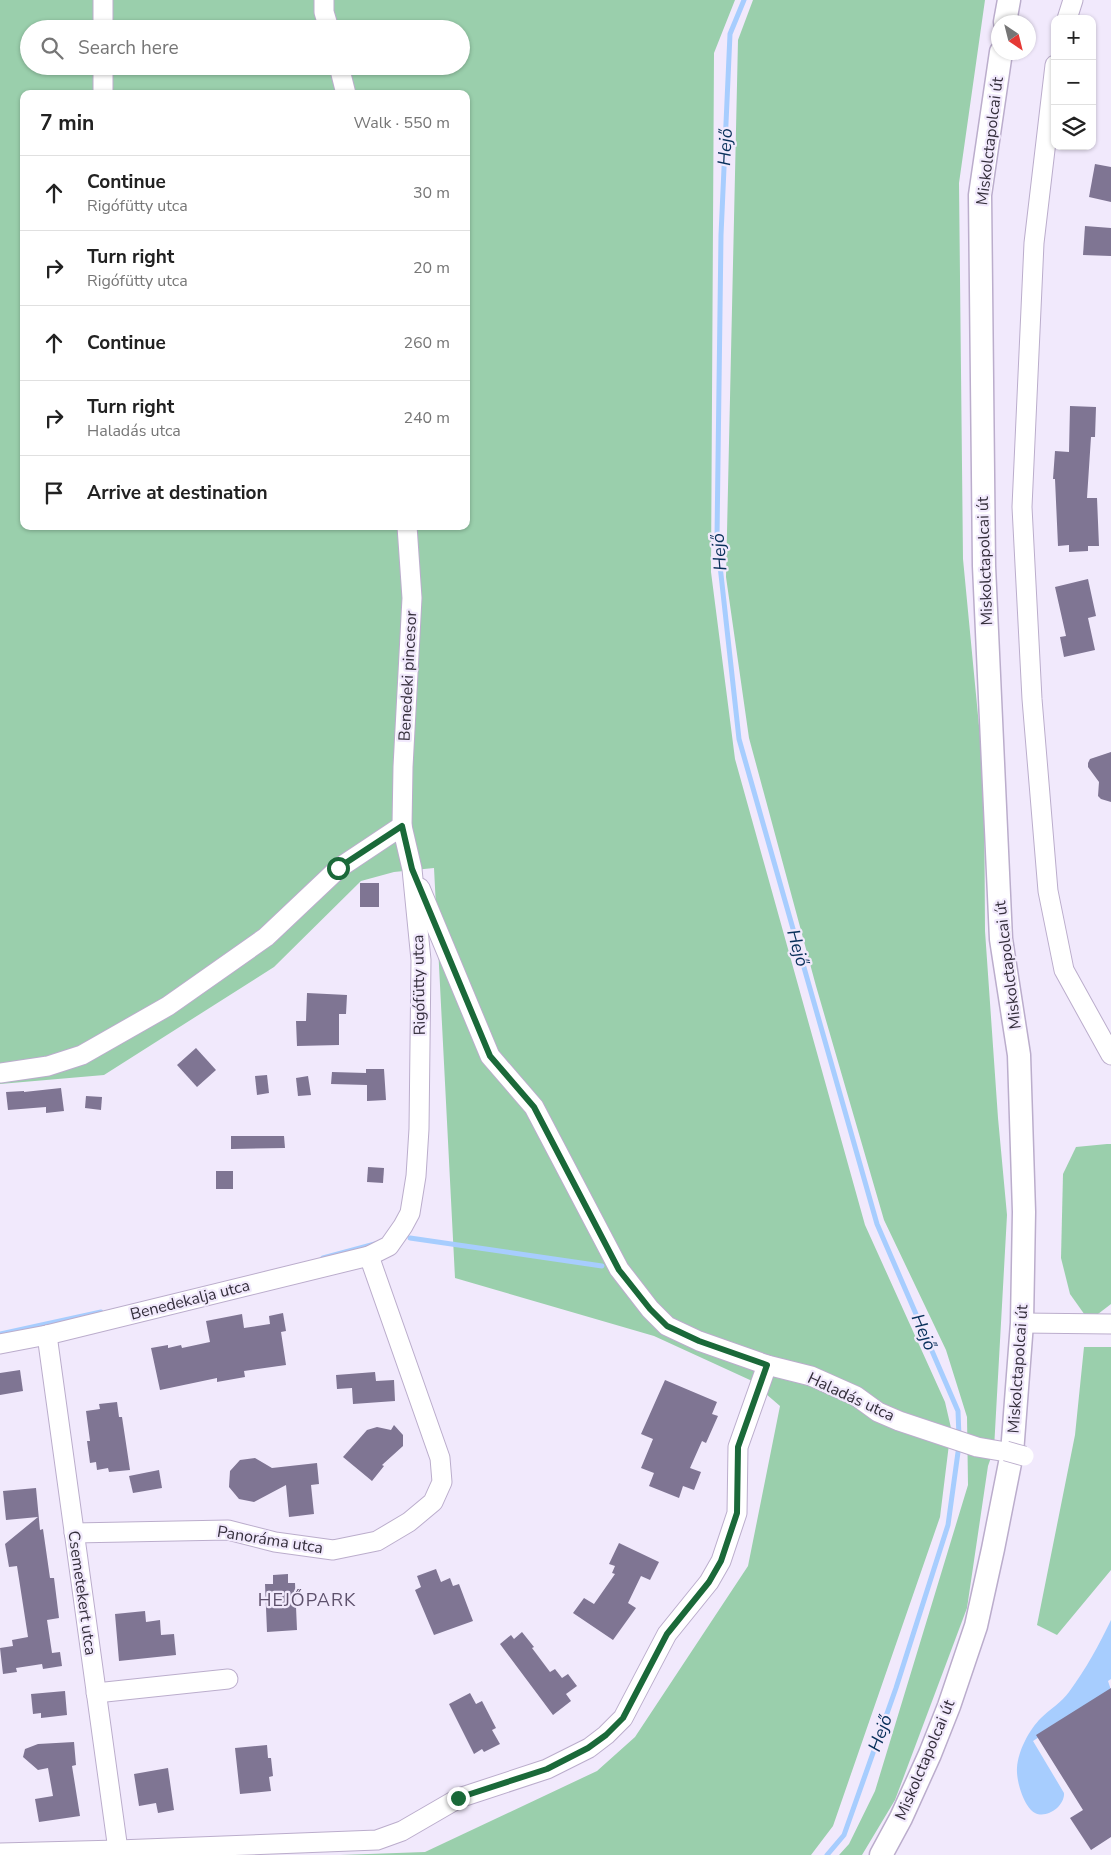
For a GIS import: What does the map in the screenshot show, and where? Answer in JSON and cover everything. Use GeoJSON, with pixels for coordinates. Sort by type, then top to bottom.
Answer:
{"type":"FeatureCollection","features":[{"type":"Feature","properties":{"kind":"street"},"geometry":{"type":"LineString","coordinates":[[103,0],[103,20]]}},
{"type":"Feature","properties":{"kind":"street"},"geometry":{"type":"LineString","coordinates":[[324,0],[326,20]]}},
{"type":"Feature","properties":{"kind":"street"},"geometry":{"type":"LineString","coordinates":[[1007,15],[1009,0]]}},
{"type":"Feature","properties":{"kind":"street"},"geometry":{"type":"LineString","coordinates":[[1068,15],[1073,0]]}},
{"type":"Feature","properties":{"kind":"street","name":"Miskolctapolcai út"},"geometry":{"type":"LineString","coordinates":[[881,1855],[901,1818],[930,1754],[967,1654],[976,1626],[1014,1453],[1022,1323],[1024,1212],[1019,1055],[1001,939],[984,566],[980,195],[1000,60]]}},
{"type":"Feature","properties":{"kind":"street"},"geometry":{"type":"LineString","coordinates":[[103,75],[103,90]]}},
{"type":"Feature","properties":{"kind":"street"},"geometry":{"type":"LineString","coordinates":[[341,75],[345,90]]}},
{"type":"Feature","properties":{"kind":"street"},"geometry":{"type":"LineString","coordinates":[[1051,99],[1034,243],[1022,507],[1032,699],[1048,891],[1064,970],[1111,1055]]}},
{"type":"Feature","properties":{"kind":"street","name":"Benedeki pincesor"},"geometry":{"type":"LineString","coordinates":[[402,826],[403,767],[412,598],[407,530]]}},
{"type":"Feature","properties":{"kind":"street"},"geometry":{"type":"LineString","coordinates":[[0,1073],[48,1066],[82,1056],[168,1006],[266,937],[338,868],[402,826]]}},
{"type":"Feature","properties":{"kind":"street","name":"Rigófütty utca"},"geometry":{"type":"LineString","coordinates":[[374,1254],[390,1246],[410,1213],[416,1176],[419,1119],[421,960],[412,869],[402,826]]}},
{"type":"Feature","properties":{"kind":"street","name":"Haladás utca"},"geometry":{"type":"LineString","coordinates":[[412,869],[490,1056],[534,1107],[619,1270],[650,1309],[667,1326],[699,1341],[767,1365],[810,1376],[856,1396],[878,1412],[979,1446],[1014,1453]]}},
{"type":"Feature","properties":{"kind":"street","name":"Benedekalja utca"},"geometry":{"type":"LineString","coordinates":[[0,1344],[47,1335],[374,1254]]}},
{"type":"Feature","properties":{"kind":"street","name":"Panoráma utca"},"geometry":{"type":"LineString","coordinates":[[74,1533],[228,1530],[275,1542],[332,1550],[377,1541],[409,1522],[433,1502],[442,1482],[440,1458],[374,1254]]}},
{"type":"Feature","properties":{"kind":"street"},"geometry":{"type":"LineString","coordinates":[[1022,1323],[1111,1324]]}},
{"type":"Feature","properties":{"kind":"street","name":"Csemetekert utca"},"geometry":{"type":"LineString","coordinates":[[47,1335],[118,1850]]}},
{"type":"Feature","properties":{"kind":"street"},"geometry":{"type":"LineString","coordinates":[[0,1853],[377,1840],[402,1831],[458,1798],[547,1769],[588,1748],[606,1735],[623,1718],[667,1634],[709,1582],[721,1561],[737,1513],[738,1447],[767,1365]]}},
{"type":"Feature","properties":{"kind":"street"},"geometry":{"type":"LineString","coordinates":[[96,1693],[228,1679]]}},
{"type":"Feature","properties":{"kind":"green space"},"geometry":{"type":"Polygon","coordinates":[[[0,0],[735,0],[714,53],[711,572],[735,759],[865,1225],[945,1402],[951,1428],[940,1517],[833,1826],[811,1855],[340,1855],[425,1852],[597,1771],[635,1737],[748,1566],[780,1406],[750,1380],[654,1336],[455,1278],[434,868],[394,872],[361,881],[274,967],[104,1075],[0,1084],[0,0]]]}},
{"type":"Feature","properties":{"kind":"green space"},"geometry":{"type":"Polygon","coordinates":[[[753,0],[985,0],[959,183],[963,559],[984,778],[985,931],[1007,1215],[994,1449],[988,1466],[967,1608],[895,1800],[862,1855],[839,1855],[849,1844],[875,1791],[968,1485],[967,1417],[946,1350],[884,1220],[816,986],[749,738],[726,577],[738,40],[753,0]]]}},
{"type":"Feature","properties":{"kind":"green space"},"geometry":{"type":"Polygon","coordinates":[[[1111,1144],[1111,1304],[1098,1314],[1087,1318],[1070,1294],[1061,1258],[1063,1174],[1076,1147],[1111,1144]]]}},
{"type":"Feature","properties":{"kind":"green space"},"geometry":{"type":"Polygon","coordinates":[[[1084,1347],[1111,1347],[1111,1570],[1057,1635],[1037,1625],[1075,1435],[1084,1347]]]}},
{"type":"Feature","properties":{"kind":"water"},"geometry":{"type":"Polygon","coordinates":[[[1111,1620],[1111,1679],[1108,1681],[1111,1690],[1033,1741],[1064,1793],[1062,1802],[1050,1813],[1035,1813],[1024,1800],[1018,1780],[1017,1768],[1022,1748],[1028,1735],[1037,1723],[1069,1692],[1092,1657],[1111,1620]]]}},
{"type":"Feature","properties":{"kind":"building"},"geometry":{"type":"Polygon","coordinates":[[[1095,164],[1111,167],[1111,202],[1089,197],[1095,164]]]}},
{"type":"Feature","properties":{"kind":"building"},"geometry":{"type":"Polygon","coordinates":[[[1085,226],[1111,228],[1111,256],[1083,255],[1085,226]]]}},
{"type":"Feature","properties":{"kind":"building"},"geometry":{"type":"Polygon","coordinates":[[[1070,406],[1096,407],[1095,437],[1091,437],[1087,498],[1097,498],[1099,546],[1088,546],[1088,551],[1069,552],[1069,545],[1058,546],[1055,479],[1053,479],[1055,451],[1069,452],[1070,406]]]}},
{"type":"Feature","properties":{"kind":"building"},"geometry":{"type":"Polygon","coordinates":[[[1088,579],[1096,616],[1088,618],[1095,650],[1064,657],[1060,637],[1066,636],[1055,587],[1088,579]]]}},
{"type":"Feature","properties":{"kind":"building"},"geometry":{"type":"Polygon","coordinates":[[[1111,752],[1111,802],[1098,796],[1099,782],[1088,767],[1088,763],[1090,759],[1111,752]]]}},
{"type":"Feature","properties":{"kind":"building"},"geometry":{"type":"Polygon","coordinates":[[[360,883],[379,883],[379,907],[360,907],[360,883]]]}},
{"type":"Feature","properties":{"kind":"building"},"geometry":{"type":"Polygon","coordinates":[[[307,993],[347,995],[346,1014],[339,1014],[339,1045],[297,1046],[296,1021],[306,1021],[307,993]]]}},
{"type":"Feature","properties":{"kind":"building"},"geometry":{"type":"Polygon","coordinates":[[[196,1048],[216,1070],[197,1087],[177,1065],[196,1048]]]}},
{"type":"Feature","properties":{"kind":"building"},"geometry":{"type":"Polygon","coordinates":[[[366,1069],[384,1069],[386,1100],[367,1101],[367,1085],[331,1084],[332,1072],[366,1073],[366,1069]]]}},
{"type":"Feature","properties":{"kind":"building"},"geometry":{"type":"Polygon","coordinates":[[[267,1075],[269,1093],[257,1095],[255,1076],[267,1075]]]}},
{"type":"Feature","properties":{"kind":"building"},"geometry":{"type":"Polygon","coordinates":[[[308,1076],[311,1095],[298,1096],[296,1078],[308,1076]]]}},
{"type":"Feature","properties":{"kind":"building"},"geometry":{"type":"Polygon","coordinates":[[[61,1088],[64,1111],[46,1113],[46,1107],[8,1110],[6,1092],[61,1088]]]}},
{"type":"Feature","properties":{"kind":"building"},"geometry":{"type":"Polygon","coordinates":[[[86,1096],[102,1097],[101,1110],[85,1108],[86,1096]]]}},
{"type":"Feature","properties":{"kind":"building"},"geometry":{"type":"Polygon","coordinates":[[[231,1136],[284,1136],[285,1148],[231,1149],[231,1136]]]}},
{"type":"Feature","properties":{"kind":"building"},"geometry":{"type":"Polygon","coordinates":[[[368,1167],[384,1168],[383,1183],[367,1182],[368,1167]]]}},
{"type":"Feature","properties":{"kind":"building"},"geometry":{"type":"Polygon","coordinates":[[[216,1171],[233,1171],[233,1189],[216,1189],[216,1171]]]}},
{"type":"Feature","properties":{"kind":"building"},"geometry":{"type":"Polygon","coordinates":[[[283,1313],[286,1331],[281,1332],[286,1365],[244,1371],[245,1377],[217,1382],[217,1378],[160,1390],[151,1348],[168,1345],[168,1348],[181,1345],[182,1348],[210,1342],[206,1321],[242,1314],[244,1328],[270,1324],[269,1316],[283,1313]]]}},
{"type":"Feature","properties":{"kind":"building"},"geometry":{"type":"Polygon","coordinates":[[[20,1370],[23,1391],[0,1395],[0,1373],[20,1370]]]}},
{"type":"Feature","properties":{"kind":"building"},"geometry":{"type":"Polygon","coordinates":[[[375,1372],[376,1381],[394,1380],[395,1401],[353,1404],[352,1388],[337,1389],[336,1375],[375,1372]]]}},
{"type":"Feature","properties":{"kind":"building"},"geometry":{"type":"Polygon","coordinates":[[[665,1380],[717,1402],[712,1414],[718,1416],[706,1443],[702,1441],[690,1468],[701,1472],[694,1490],[683,1486],[679,1498],[649,1486],[654,1473],[641,1468],[653,1439],[641,1434],[665,1380]]]}},
{"type":"Feature","properties":{"kind":"building"},"geometry":{"type":"Polygon","coordinates":[[[117,1402],[119,1417],[122,1417],[130,1470],[109,1472],[108,1468],[97,1470],[96,1462],[90,1463],[87,1441],[90,1441],[86,1411],[100,1409],[99,1404],[117,1402]]]}},
{"type":"Feature","properties":{"kind":"building"},"geometry":{"type":"Polygon","coordinates":[[[394,1425],[403,1435],[403,1446],[382,1465],[384,1466],[372,1481],[343,1457],[367,1430],[377,1427],[391,1430],[394,1425]]]}},
{"type":"Feature","properties":{"kind":"building"},"geometry":{"type":"Polygon","coordinates":[[[255,1458],[272,1468],[317,1463],[319,1484],[311,1485],[314,1514],[289,1517],[286,1485],[254,1502],[239,1499],[229,1487],[230,1471],[240,1460],[255,1458]]]}},
{"type":"Feature","properties":{"kind":"building"},"geometry":{"type":"Polygon","coordinates":[[[159,1470],[162,1488],[133,1493],[129,1476],[159,1470]]]}},
{"type":"Feature","properties":{"kind":"building"},"geometry":{"type":"Polygon","coordinates":[[[36,1488],[40,1530],[43,1529],[50,1578],[54,1578],[59,1618],[47,1620],[52,1653],[60,1652],[62,1666],[43,1669],[42,1664],[16,1668],[17,1672],[3,1674],[0,1648],[13,1646],[12,1640],[28,1637],[17,1566],[9,1567],[5,1544],[38,1517],[6,1520],[3,1491],[36,1488]]]}},
{"type":"Feature","properties":{"kind":"building"},"geometry":{"type":"Polygon","coordinates":[[[619,1543],[659,1562],[650,1580],[641,1576],[628,1603],[636,1608],[613,1640],[573,1613],[584,1598],[594,1604],[615,1574],[612,1573],[615,1566],[609,1564],[619,1543]]]}},
{"type":"Feature","properties":{"kind":"building"},"geometry":{"type":"Polygon","coordinates":[[[436,1569],[441,1582],[450,1578],[453,1586],[459,1584],[473,1621],[434,1635],[415,1590],[421,1587],[417,1576],[436,1569]]]}},
{"type":"Feature","properties":{"kind":"building"},"geometry":{"type":"Polygon","coordinates":[[[288,1574],[288,1583],[295,1583],[297,1630],[267,1632],[265,1584],[273,1584],[273,1575],[288,1574]]]}},
{"type":"Feature","properties":{"kind":"building"},"geometry":{"type":"Polygon","coordinates":[[[145,1611],[146,1622],[160,1620],[161,1635],[174,1634],[176,1655],[119,1661],[115,1614],[145,1611]]]}},
{"type":"Feature","properties":{"kind":"building"},"geometry":{"type":"Polygon","coordinates":[[[522,1632],[550,1672],[555,1669],[562,1678],[568,1674],[577,1686],[566,1694],[571,1701],[553,1715],[500,1644],[511,1635],[514,1639],[522,1632]]]}},
{"type":"Feature","properties":{"kind":"building"},"geometry":{"type":"Polygon","coordinates":[[[1111,1688],[1111,1837],[1091,1850],[1070,1818],[1083,1810],[1036,1735],[1111,1688]]]}},
{"type":"Feature","properties":{"kind":"building"},"geometry":{"type":"Polygon","coordinates":[[[65,1691],[67,1715],[41,1718],[41,1713],[33,1714],[31,1694],[65,1691]]]}},
{"type":"Feature","properties":{"kind":"building"},"geometry":{"type":"Polygon","coordinates":[[[470,1693],[476,1704],[482,1701],[496,1728],[492,1730],[500,1744],[484,1752],[482,1749],[474,1754],[449,1704],[470,1693]]]}},
{"type":"Feature","properties":{"kind":"building"},"geometry":{"type":"Polygon","coordinates":[[[74,1742],[76,1765],[72,1766],[80,1816],[39,1822],[35,1799],[53,1796],[48,1768],[38,1770],[23,1757],[25,1749],[38,1744],[74,1742]]]}},
{"type":"Feature","properties":{"kind":"building"},"geometry":{"type":"Polygon","coordinates":[[[267,1745],[273,1776],[269,1777],[271,1791],[240,1794],[235,1748],[267,1745]]]}},
{"type":"Feature","properties":{"kind":"building"},"geometry":{"type":"Polygon","coordinates":[[[168,1768],[174,1810],[158,1813],[156,1803],[139,1806],[134,1774],[168,1768]]]}},
{"type":"Feature","properties":{"kind":"waterway","name":"Hejő"},"geometry":{"type":"LineString","coordinates":[[744,0],[730,34],[721,235],[717,538],[739,739],[877,1224],[958,1411],[959,1437]]}},
{"type":"Feature","properties":{"kind":"waterway"},"geometry":{"type":"LineString","coordinates":[[410,1238],[602,1266]]}},
{"type":"Feature","properties":{"kind":"waterway"},"geometry":{"type":"LineString","coordinates":[[323,1258],[375,1244]]}},
{"type":"Feature","properties":{"kind":"waterway"},"geometry":{"type":"LineString","coordinates":[[0,1334],[101,1312]]}},
{"type":"Feature","properties":{"kind":"waterway","name":"Hejő"},"geometry":{"type":"LineString","coordinates":[[827,1855],[844,1835],[896,1688],[948,1525],[959,1445]]}},
{"type":"Feature","properties":{"kind":"district","name":"HEJŐPARK"},"geometry":{"type":"Point","coordinates":[307,1600]}},
{"type":"Feature","properties":{"kind":"route"},"geometry":{"type":"LineString","coordinates":[[338,868],[402,826],[412,869],[490,1056],[534,1107],[619,1270],[650,1309],[667,1326],[699,1341],[767,1365],[738,1447],[737,1513],[721,1561],[709,1582],[667,1634],[623,1718],[606,1735],[588,1748],[547,1769],[458,1798]]}}]}
